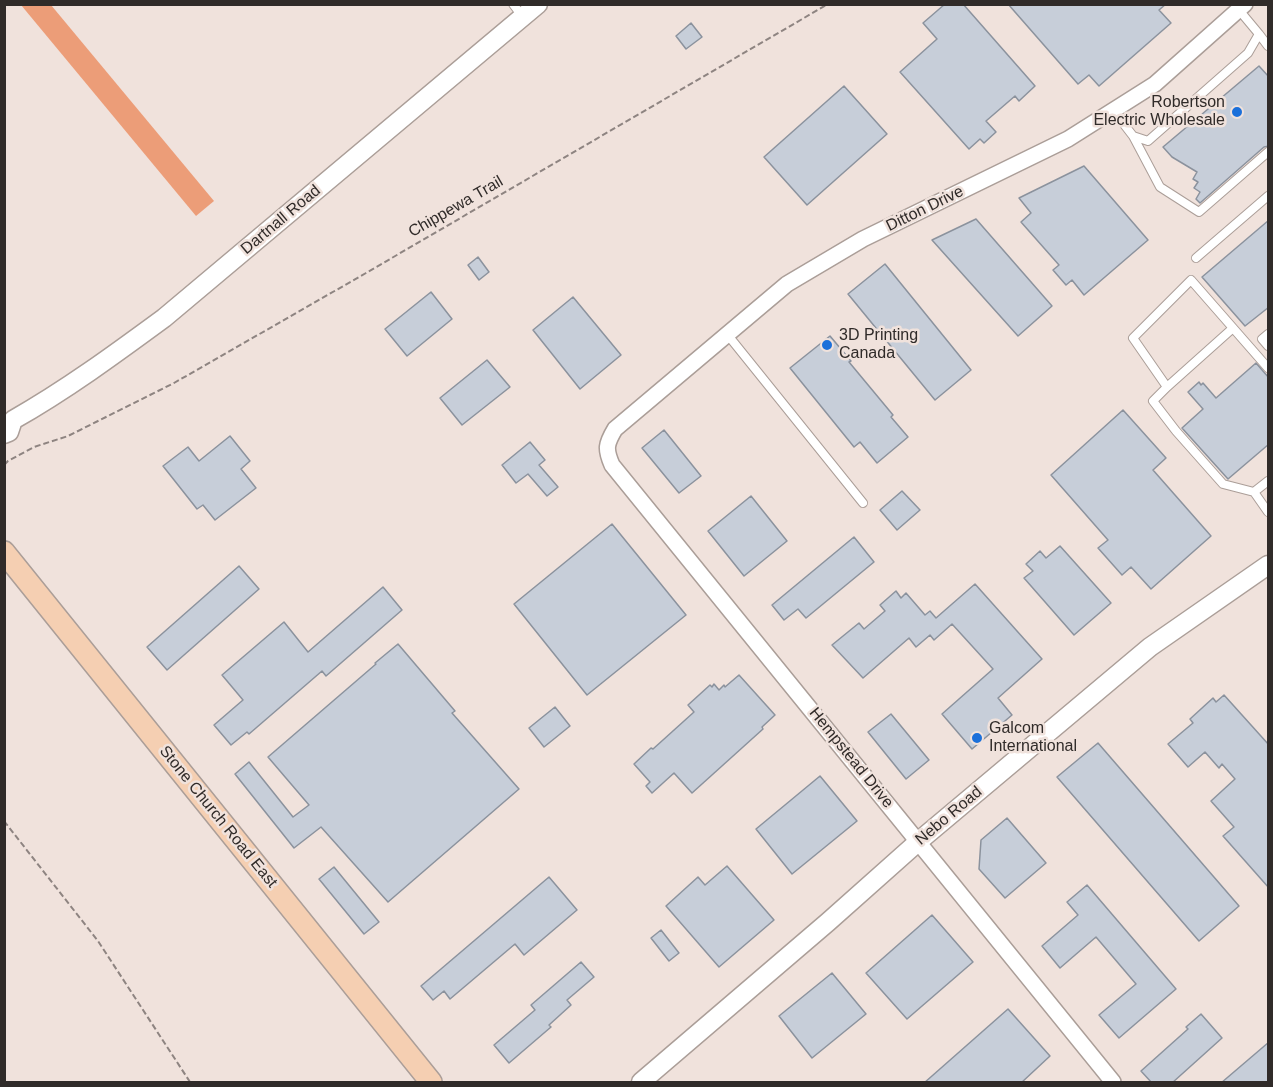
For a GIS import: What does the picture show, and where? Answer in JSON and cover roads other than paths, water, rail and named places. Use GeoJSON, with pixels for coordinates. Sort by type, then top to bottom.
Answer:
{"type":"FeatureCollection","features":[{"type":"Feature","properties":{"kind":"main road","name":"Stone Church Road East"},"geometry":{"type":"LineString","coordinates":[[4,552],[431,1083]]}},
{"type":"Feature","properties":{"kind":"street","name":"Dartnall Road"},"geometry":{"type":"LineString","coordinates":[[7,424],[108,359],[164,318],[518,11],[538,4]]}},
{"type":"Feature","properties":{"kind":"street","name":"Ditton Drive"},"geometry":{"type":"LineString","coordinates":[[615,429],[787,284],[863,239],[1068,139],[1155,84],[1242,7]]}},
{"type":"Feature","properties":{"kind":"street","name":"Hempstead Drive"},"geometry":{"type":"LineString","coordinates":[[615,429],[607,442],[612,465],[1113,1083]]}},
{"type":"Feature","properties":{"kind":"street","name":"Nebo Road"},"geometry":{"type":"LineString","coordinates":[[640,1083],[828,922],[918,841],[1150,647],[1269,565]]}},
{"type":"Feature","properties":{"kind":"lane"},"geometry":{"type":"LineString","coordinates":[[1242,7],[1269,46]]}},
{"type":"Feature","properties":{"kind":"lane"},"geometry":{"type":"LineString","coordinates":[[1133,136],[1148,141],[1248,53],[1259,34]]}},
{"type":"Feature","properties":{"kind":"lane"},"geometry":{"type":"LineString","coordinates":[[1113,110],[1133,136],[1160,187],[1199,212],[1269,152]]}},
{"type":"Feature","properties":{"kind":"lane"},"geometry":{"type":"LineString","coordinates":[[1196,258],[1269,197]]}},
{"type":"Feature","properties":{"kind":"lane"},"geometry":{"type":"LineString","coordinates":[[1167,387],[1133,338],[1191,280],[1269,368]]}},
{"type":"Feature","properties":{"kind":"lane"},"geometry":{"type":"LineString","coordinates":[[1233,328],[1153,401],[1223,484],[1254,492],[1269,512]]}},
{"type":"Feature","properties":{"kind":"lane"},"geometry":{"type":"LineString","coordinates":[[727,334],[863,503]]}},
{"type":"Feature","properties":{"kind":"lane"},"geometry":{"type":"LineString","coordinates":[[1269,334],[1262,339],[1269,346]]}},
{"type":"Feature","properties":{"kind":"lane"},"geometry":{"type":"LineString","coordinates":[[1254,492],[1269,481]]}},
{"type":"Feature","properties":{"kind":"place","name":"Robertson Electric Wholesale"},"geometry":{"type":"Point","coordinates":[1237,112]}},
{"type":"Feature","properties":{"kind":"place","name":"3D Printing Canada"},"geometry":{"type":"Point","coordinates":[827,345]}},
{"type":"Feature","properties":{"kind":"place","name":"Galcom International"},"geometry":{"type":"Point","coordinates":[977,738]}}]}
